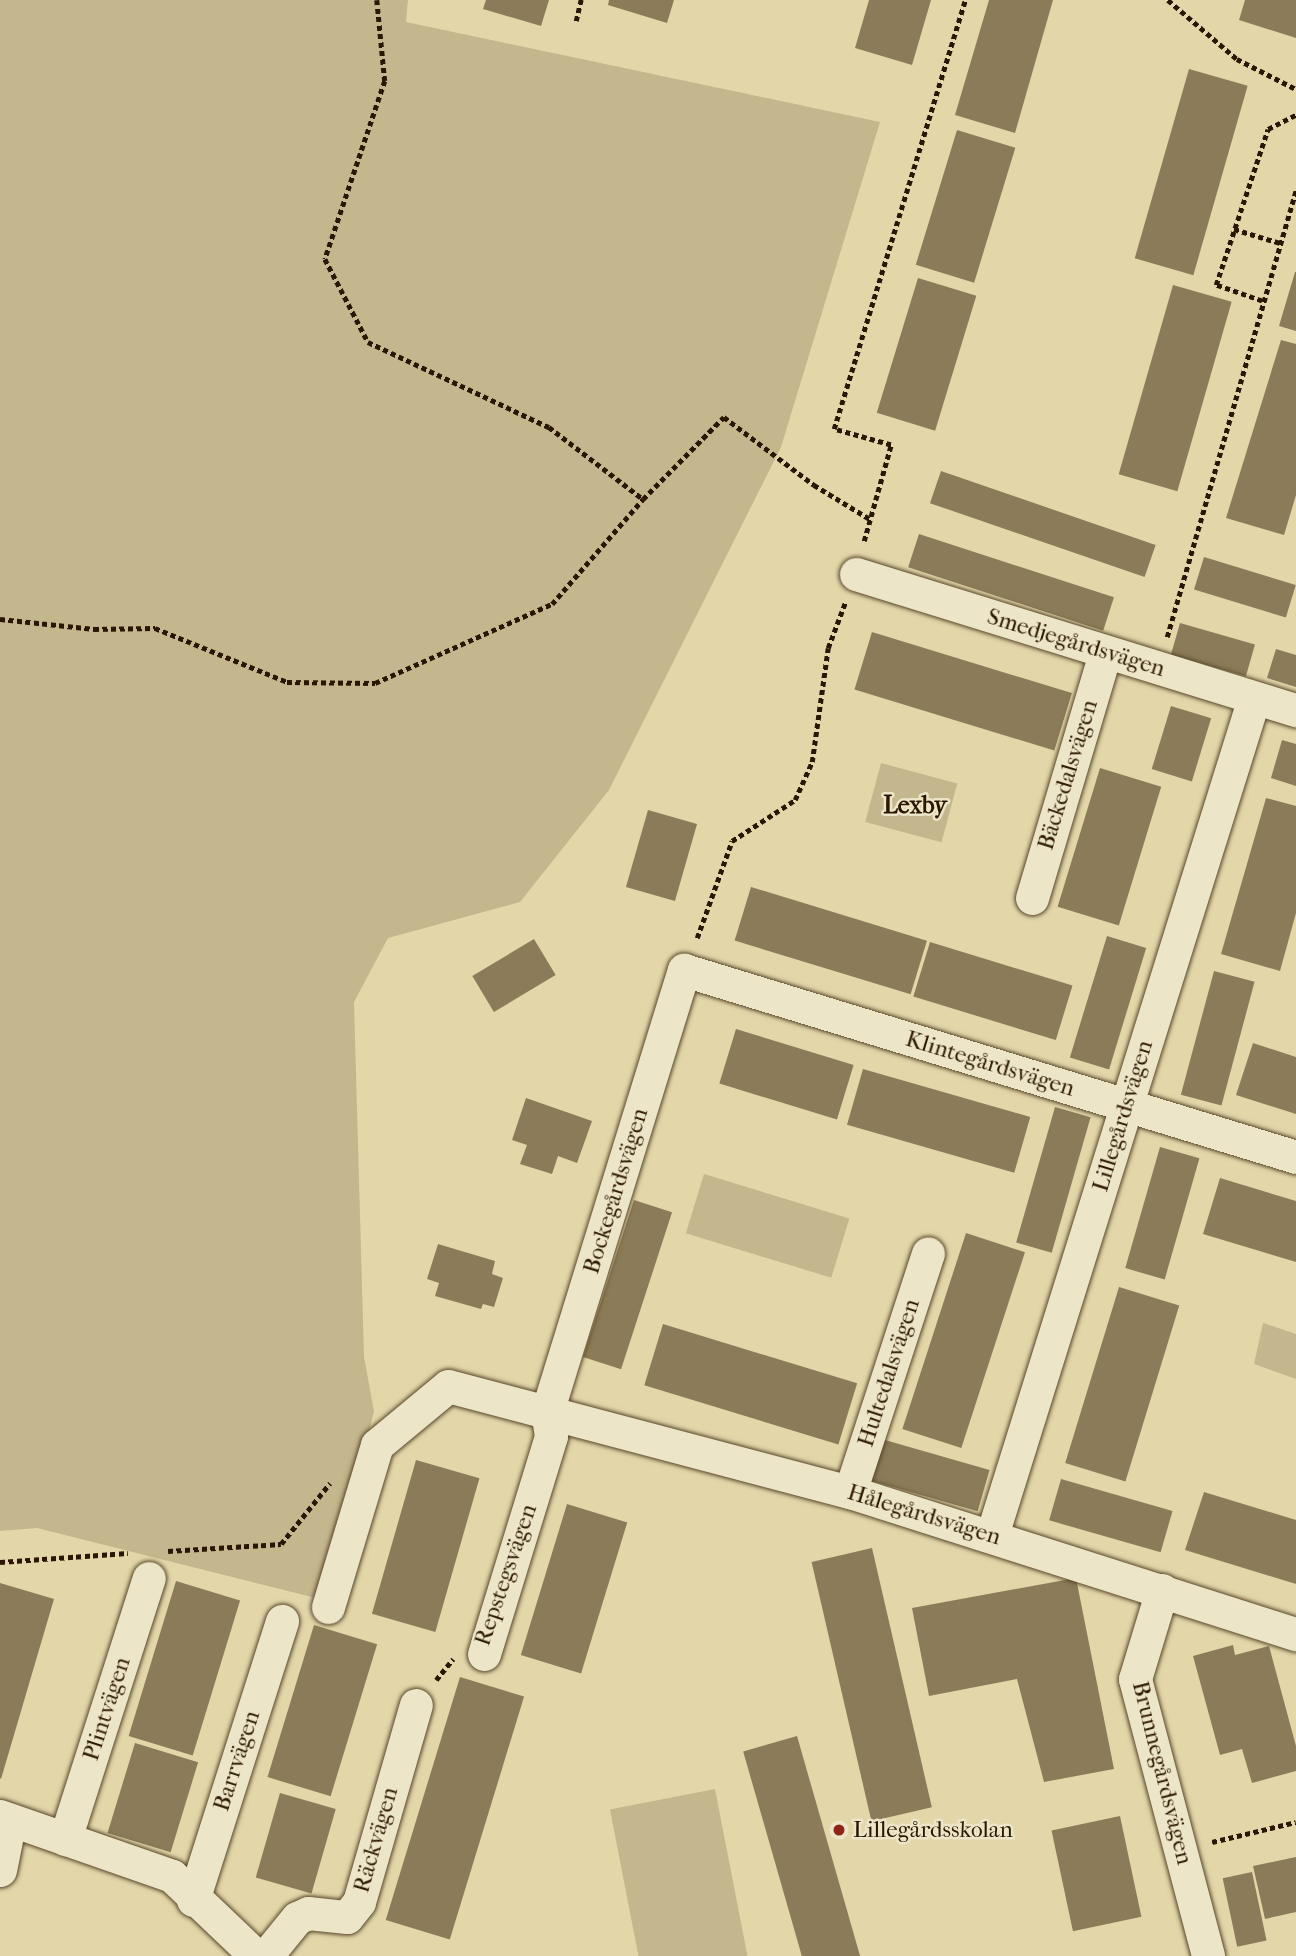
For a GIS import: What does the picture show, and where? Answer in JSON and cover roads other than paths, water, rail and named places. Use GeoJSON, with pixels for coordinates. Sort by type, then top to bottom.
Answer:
{"type":"FeatureCollection","features":[{"type":"Feature","properties":{"kind":"street","name":"Smedjegårdsvägen"},"geometry":{"type":"LineString","coordinates":[[856,574],[1296,710]]}},
{"type":"Feature","properties":{"kind":"street","name":"Bäckedalsvägen"},"geometry":{"type":"LineString","coordinates":[[1032,898],[1105,653]]}},
{"type":"Feature","properties":{"kind":"street","name":"Lillegårdsvägen"},"geometry":{"type":"LineString","coordinates":[[992,1535],[1254,698]]}},
{"type":"Feature","properties":{"kind":"street","name":"Klintegårdsvägen"},"geometry":{"type":"LineString","coordinates":[[684,970],[1296,1157]]}},
{"type":"Feature","properties":{"kind":"street","name":"Bockegårdsvägen"},"geometry":{"type":"LineString","coordinates":[[547,1412],[684,970]]}},
{"type":"Feature","properties":{"kind":"street","name":"Hultedalsvägen"},"geometry":{"type":"LineString","coordinates":[[850,1492],[928,1253]]}},
{"type":"Feature","properties":{"kind":"street","name":"Hålegårdsvägen"},"geometry":{"type":"LineString","coordinates":[[328,1607],[377,1445],[448,1386],[850,1492],[992,1535],[1296,1634]]}},
{"type":"Feature","properties":{"kind":"street","name":"Repstegsvägen"},"geometry":{"type":"LineString","coordinates":[[484,1654],[551,1436],[547,1412]]}},
{"type":"Feature","properties":{"kind":"street","name":"Plintvägen"},"geometry":{"type":"LineString","coordinates":[[65,1839],[145,1561]]}},
{"type":"Feature","properties":{"kind":"street","name":"Brunnegårdsvägen"},"geometry":{"type":"LineString","coordinates":[[1162,1590],[1135,1679],[1208,1956]]}},
{"type":"Feature","properties":{"kind":"street","name":"Barrvägen"},"geometry":{"type":"LineString","coordinates":[[193,1900],[282,1621]]}},
{"type":"Feature","properties":{"kind":"street","name":"Räckvägen"},"geometry":{"type":"LineString","coordinates":[[266,1956],[297,1918],[307,1913],[346,1917],[359,1902],[416,1705]]}},
{"type":"Feature","properties":{"kind":"street"},"geometry":{"type":"LineString","coordinates":[[0,1870],[5,1818],[172,1876],[193,1900],[256,1956]]}},
{"type":"Feature","properties":{"kind":"place","name":"Lillegårdsskolan"},"geometry":{"type":"Point","coordinates":[839,1830]}},
{"type":"Feature","properties":{"kind":"district","name":"Lexby"},"geometry":{"type":"Point","coordinates":[915,806]}}]}
